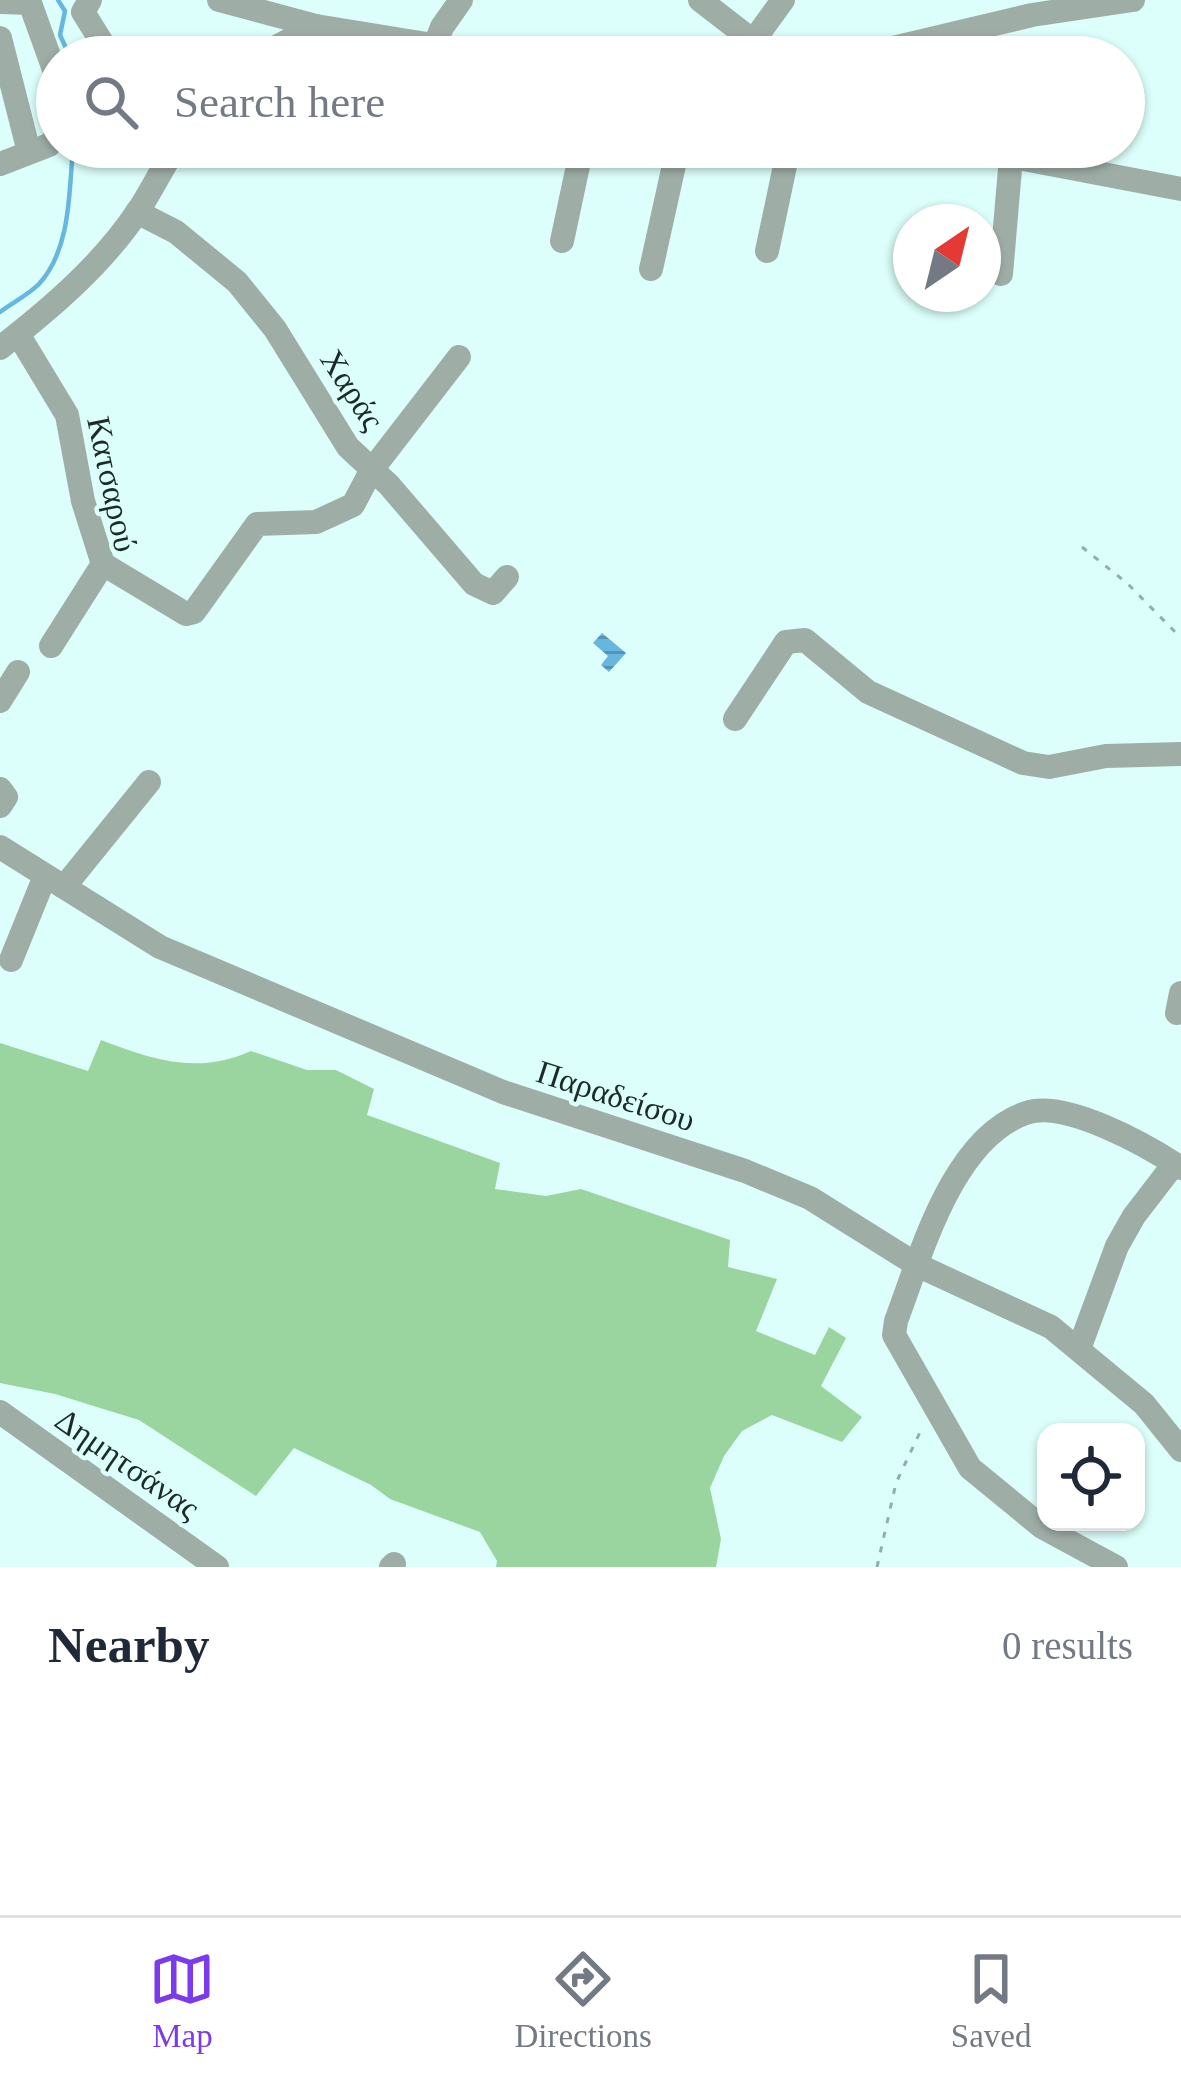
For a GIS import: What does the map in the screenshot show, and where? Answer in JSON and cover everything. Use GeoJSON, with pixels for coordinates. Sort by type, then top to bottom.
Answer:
{"type":"FeatureCollection","features":[{"type":"Feature","properties":{"kind":"street"},"geometry":{"type":"LineString","coordinates":[[90,0],[83,12],[98,36]]}},
{"type":"Feature","properties":{"kind":"street"},"geometry":{"type":"LineString","coordinates":[[219,0],[364,36]]}},
{"type":"Feature","properties":{"kind":"street"},"geometry":{"type":"LineString","coordinates":[[440,36],[461,0]]}},
{"type":"Feature","properties":{"kind":"street"},"geometry":{"type":"LineString","coordinates":[[700,0],[749,36]]}},
{"type":"Feature","properties":{"kind":"street"},"geometry":{"type":"LineString","coordinates":[[757,36],[784,0]]}},
{"type":"Feature","properties":{"kind":"street"},"geometry":{"type":"LineString","coordinates":[[944,36],[1032,15],[1133,0]]}},
{"type":"Feature","properties":{"kind":"street"},"geometry":{"type":"LineString","coordinates":[[0,2],[29,3],[41,36]]}},
{"type":"Feature","properties":{"kind":"street"},"geometry":{"type":"LineString","coordinates":[[297,36],[316,26]]}},
{"type":"Feature","properties":{"kind":"street"},"geometry":{"type":"LineString","coordinates":[[0,38],[29,152]]}},
{"type":"Feature","properties":{"kind":"street"},"geometry":{"type":"LineString","coordinates":[[0,164],[36,150]]}},
{"type":"Feature","properties":{"kind":"street"},"geometry":{"type":"LineString","coordinates":[[9,341],[72,288],[137,212],[161,168]]}},
{"type":"Feature","properties":{"kind":"street"},"geometry":{"type":"LineString","coordinates":[[562,241],[578,168]]}},
{"type":"Feature","properties":{"kind":"street"},"geometry":{"type":"LineString","coordinates":[[651,269],[673,168]]}},
{"type":"Feature","properties":{"kind":"street"},"geometry":{"type":"LineString","coordinates":[[767,250],[785,168]]}},
{"type":"Feature","properties":{"kind":"street"},"geometry":{"type":"LineString","coordinates":[[1001,274],[1010,168]]}},
{"type":"Feature","properties":{"kind":"street"},"geometry":{"type":"LineString","coordinates":[[1069,168],[1181,189]]}},
{"type":"Feature","properties":{"kind":"street","name":"Χαράς"},"geometry":{"type":"LineString","coordinates":[[137,212],[189,240],[237,282],[275,329],[348,447],[388,485],[474,584],[493,593],[507,577]]}},
{"type":"Feature","properties":{"kind":"street","name":"Κατσαρού"},"geometry":{"type":"LineString","coordinates":[[9,341],[67,415],[80,485],[103,565],[51,646]]}},
{"type":"Feature","properties":{"kind":"street"},"geometry":{"type":"LineString","coordinates":[[103,565],[186,614],[194,613],[257,524],[316,522],[353,505],[371,471],[459,357]]}},
{"type":"Feature","properties":{"kind":"street"},"geometry":{"type":"LineString","coordinates":[[735,719],[786,642],[805,640],[868,692],[1023,764],[1049,767],[1106,756],[1181,754]]}},
{"type":"Feature","properties":{"kind":"street"},"geometry":{"type":"LineString","coordinates":[[0,701],[18,672]]}},
{"type":"Feature","properties":{"kind":"street"},"geometry":{"type":"LineString","coordinates":[[11,960],[55,882],[149,782]]}},
{"type":"Feature","properties":{"kind":"street"},"geometry":{"type":"LineString","coordinates":[[0,789],[6,797],[0,806]]}},
{"type":"Feature","properties":{"kind":"street","name":"Παραδείσου"},"geometry":{"type":"LineString","coordinates":[[0,847],[160,947],[503,1092],[745,1171],[810,1198],[917,1265],[1051,1327],[1144,1404],[1181,1450]]}},
{"type":"Feature","properties":{"kind":"street"},"geometry":{"type":"LineString","coordinates":[[1079,1349],[1117,1246],[1134,1216],[1178,1166],[1064,1112],[1027,1112],[967,1157],[917,1265],[894,1335],[970,1468],[1042,1527],[1116,1567]]}},
{"type":"Feature","properties":{"kind":"street","name":"Δημητσάνας"},"geometry":{"type":"LineString","coordinates":[[0,1412],[217,1567]]}},
{"type":"Feature","properties":{"kind":"path"},"geometry":{"type":"LineString","coordinates":[[1082,547],[1128,584],[1181,638]]}},
{"type":"Feature","properties":{"kind":"path"},"geometry":{"type":"LineString","coordinates":[[877,1567],[896,1483],[933,1404]]}},
{"type":"Feature","properties":{"kind":"green space"},"geometry":{"type":"Polygon","coordinates":[[[101,1040],[176,1062],[212,1062],[251,1051],[307,1070],[336,1070],[374,1089],[367,1115],[500,1163],[495,1189],[546,1196],[581,1189],[730,1240],[728,1267],[777,1279],[756,1331],[815,1355],[829,1327],[846,1338],[821,1386],[862,1417],[842,1442],[772,1415],[742,1431],[710,1488],[721,1539],[716,1567],[496,1567],[480,1532],[390,1499],[294,1448],[256,1496],[139,1420],[0,1383],[0,1043],[88,1071],[101,1040]]]}},
{"type":"Feature","properties":{"kind":"water"},"geometry":{"type":"Polygon","coordinates":[[[602,633],[626,653],[609,672],[601,665],[608,656],[593,643],[602,633]]]}},
{"type":"Feature","properties":{"kind":"waterway"},"geometry":{"type":"LineString","coordinates":[[58,0],[65,11],[60,36]]}},
{"type":"Feature","properties":{"kind":"waterway"},"geometry":{"type":"LineString","coordinates":[[0,312],[39,284],[57,254],[71,168]]}}]}
